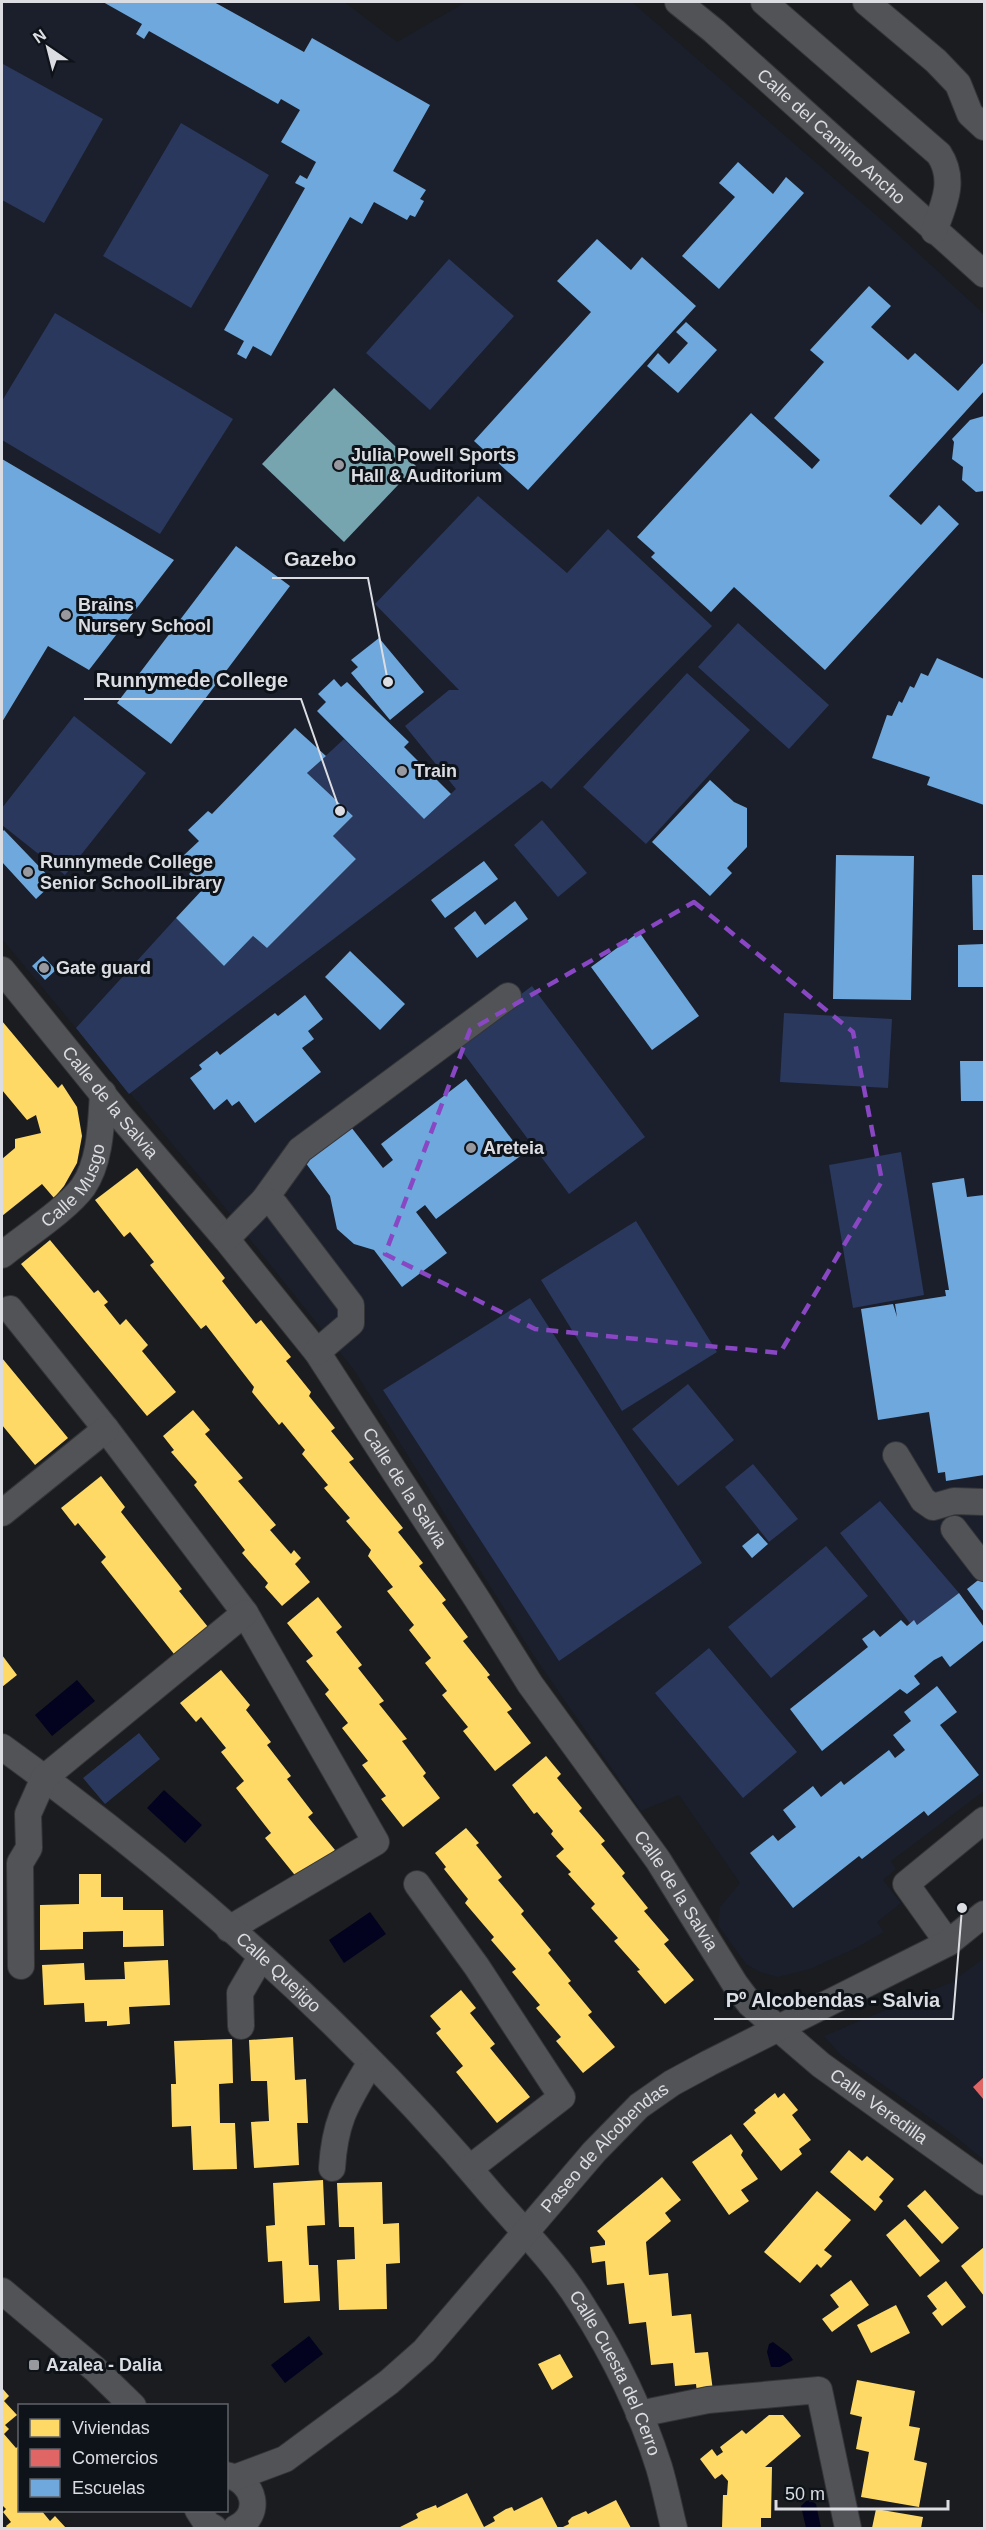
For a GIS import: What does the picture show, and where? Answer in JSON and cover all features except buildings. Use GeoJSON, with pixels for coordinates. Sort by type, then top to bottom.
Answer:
{"type":"FeatureCollection","features":[{"type":"Feature","properties":{"kind":"street","name":"Calle del Camino Ancho"},"geometry":{"type":"LineString","coordinates":[[678,2],[714,31],[984,274]]}},
{"type":"Feature","properties":{"kind":"street"},"geometry":{"type":"LineString","coordinates":[[764,2],[939,154],[949,176],[943,207],[934,231]]}},
{"type":"Feature","properties":{"kind":"street"},"geometry":{"type":"LineString","coordinates":[[866,2],[936,61],[958,84],[970,114],[984,127]]}},
{"type":"Feature","properties":{"kind":"street","name":"Calle de la Salvia"},"geometry":{"type":"LineString","coordinates":[[2,970],[317,1352],[530,1684],[658,1860],[735,1984],[750,2004],[778,2026]]}},
{"type":"Feature","properties":{"kind":"street"},"geometry":{"type":"LineString","coordinates":[[226,1239],[264,1200],[300,1150],[508,996]]}},
{"type":"Feature","properties":{"kind":"street","name":"Calle Musgo"},"geometry":{"type":"LineString","coordinates":[[2,1255],[62,1207],[83,1187],[92,1167],[100,1135],[103,1093]]}},
{"type":"Feature","properties":{"kind":"street"},"geometry":{"type":"LineString","coordinates":[[264,1200],[275,1205],[351,1305],[351,1323],[317,1352]]}},
{"type":"Feature","properties":{"kind":"street"},"geometry":{"type":"LineString","coordinates":[[10,1309],[106,1429],[245,1613],[376,1842],[229,1929]]}},
{"type":"Feature","properties":{"kind":"street"},"geometry":{"type":"LineString","coordinates":[[2,1513],[106,1429]]}},
{"type":"Feature","properties":{"kind":"street"},"geometry":{"type":"LineString","coordinates":[[896,1455],[923,1500],[933,1507],[954,1501],[984,1502]]}},
{"type":"Feature","properties":{"kind":"street"},"geometry":{"type":"LineString","coordinates":[[954,1529],[984,1568]]}},
{"type":"Feature","properties":{"kind":"street"},"geometry":{"type":"LineString","coordinates":[[21,1966],[20,1863],[29,1848],[28,1814],[44,1778],[245,1613]]}},
{"type":"Feature","properties":{"kind":"street","name":"Calle Quejigo"},"geometry":{"type":"LineString","coordinates":[[2,1747],[71,1797],[261,1957],[371,2062],[470,2168],[524,2232]]}},
{"type":"Feature","properties":{"kind":"street"},"geometry":{"type":"LineString","coordinates":[[948,1942],[906,1884],[984,1820]]}},
{"type":"Feature","properties":{"kind":"street"},"geometry":{"type":"LineString","coordinates":[[417,1884],[477,1967],[562,2097],[470,2168]]}},
{"type":"Feature","properties":{"kind":"street","name":"Paseo de Alcobendas"},"geometry":{"type":"LineString","coordinates":[[232,2476],[285,2459],[389,2382],[424,2351],[594,2152],[639,2106],[672,2083],[778,2026],[948,1942],[984,1914]]}},
{"type":"Feature","properties":{"kind":"street"},"geometry":{"type":"LineString","coordinates":[[241,2026],[240,1994],[261,1957]]}},
{"type":"Feature","properties":{"kind":"street","name":"Calle Veredilla"},"geometry":{"type":"LineString","coordinates":[[778,2026],[820,2065],[984,2182]]}},
{"type":"Feature","properties":{"kind":"street"},"geometry":{"type":"LineString","coordinates":[[332,2168],[334,2139],[341,2113],[371,2062]]}},
{"type":"Feature","properties":{"kind":"street","name":"Calle Cuesta del Cerro"},"geometry":{"type":"LineString","coordinates":[[524,2232],[552,2261],[582,2304],[601,2337],[639,2414],[659,2467],[674,2529]]}},
{"type":"Feature","properties":{"kind":"street"},"geometry":{"type":"LineString","coordinates":[[2,2291],[95,2369],[131,2404]]}},
{"type":"Feature","properties":{"kind":"street"},"geometry":{"type":"LineString","coordinates":[[639,2414],[708,2400],[819,2390],[848,2529]]}},
{"type":"Feature","properties":{"kind":"street","name":"Paseo de Alcobendas"},"geometry":{"type":"LineString","coordinates":[[247,2519],[285,2459]]}},
{"type":"Feature","properties":{"kind":"street"},"geometry":{"type":"LineString","coordinates":[[232,2476],[248,2486],[247,2519]]}},
{"type":"Feature","properties":{"kind":"street"},"geometry":{"type":"LineString","coordinates":[[199,2512],[207,2524],[214,2529]]}},
{"type":"Feature","properties":{"kind":"highlighted area"},"geometry":{"type":"Polygon","coordinates":[[[694,902],[853,1032],[882,1181],[780,1353],[535,1329],[385,1254],[470,1030],[694,902]]]}},
{"type":"Feature","properties":{"kind":"shaded area"},"geometry":{"type":"Polygon","coordinates":[[[2,2],[344,2],[397,42],[466,2],[632,2],[892,229],[984,314],[984,1791],[891,1861],[896,1869],[883,1880],[901,1903],[877,1922],[884,1932],[810,1969],[778,1977],[760,1972],[746,1964],[718,1925],[720,1907],[740,1883],[679,1795],[641,1811],[534,1656],[354,1370],[218,1199],[2,939],[2,2]]]}},
{"type":"Feature","properties":{"kind":"shaded area"},"geometry":{"type":"Polygon","coordinates":[[[3,64],[103,119],[44,223],[2,200],[3,64]]]}},
{"type":"Feature","properties":{"kind":"shaded area"},"geometry":{"type":"Polygon","coordinates":[[[181,123],[269,175],[191,308],[103,256],[181,123]]]}},
{"type":"Feature","properties":{"kind":"shaded area"},"geometry":{"type":"Polygon","coordinates":[[[449,259],[514,316],[430,410],[366,353],[449,259]]]}},
{"type":"Feature","properties":{"kind":"shaded area"},"geometry":{"type":"Polygon","coordinates":[[[55,313],[233,419],[160,534],[2,440],[2,401],[55,313]]]}},
{"type":"Feature","properties":{"kind":"shaded area"},"geometry":{"type":"Polygon","coordinates":[[[478,496],[567,573],[608,529],[712,626],[551,789],[542,781],[129,1094],[76,1028],[176,918],[224,966],[253,936],[267,948],[356,859],[333,836],[353,816],[307,773],[344,739],[424,819],[456,789],[405,726],[449,690],[459,690],[375,604],[478,496]]]}},
{"type":"Feature","properties":{"kind":"shaded area"},"geometry":{"type":"Polygon","coordinates":[[[738,623],[829,705],[789,749],[698,667],[738,623]]]}},
{"type":"Feature","properties":{"kind":"shaded area"},"geometry":{"type":"Polygon","coordinates":[[[687,673],[750,730],[646,844],[583,787],[687,673]]]}},
{"type":"Feature","properties":{"kind":"shaded area"},"geometry":{"type":"Polygon","coordinates":[[[74,716],[146,773],[65,875],[2,825],[2,808],[74,716]]]}},
{"type":"Feature","properties":{"kind":"shaded area"},"geometry":{"type":"Polygon","coordinates":[[[542,820],[587,873],[558,897],[514,845],[542,820]]]}},
{"type":"Feature","properties":{"kind":"shaded area"},"geometry":{"type":"Polygon","coordinates":[[[532,986],[645,1137],[569,1194],[456,1043],[532,986]]]}},
{"type":"Feature","properties":{"kind":"shaded area"},"geometry":{"type":"Polygon","coordinates":[[[784,1013],[892,1019],[888,1088],[780,1082],[784,1013]]]}},
{"type":"Feature","properties":{"kind":"shaded area"},"geometry":{"type":"Polygon","coordinates":[[[901,1152],[924,1295],[853,1308],[829,1165],[901,1152]]]}},
{"type":"Feature","properties":{"kind":"shaded area"},"geometry":{"type":"Polygon","coordinates":[[[636,1221],[717,1352],[622,1411],[541,1280],[636,1221]]]}},
{"type":"Feature","properties":{"kind":"shaded area"},"geometry":{"type":"Polygon","coordinates":[[[530,1298],[702,1563],[559,1661],[383,1390],[530,1298]]]}},
{"type":"Feature","properties":{"kind":"shaded area"},"geometry":{"type":"Polygon","coordinates":[[[688,1384],[734,1440],[678,1486],[632,1429],[688,1384]]]}},
{"type":"Feature","properties":{"kind":"shaded area"},"geometry":{"type":"Polygon","coordinates":[[[753,1464],[798,1519],[769,1542],[725,1487],[753,1464]]]}},
{"type":"Feature","properties":{"kind":"shaded area"},"geometry":{"type":"Polygon","coordinates":[[[880,1501],[959,1593],[917,1625],[914,1621],[910,1623],[840,1533],[880,1501]]]}},
{"type":"Feature","properties":{"kind":"shaded area"},"geometry":{"type":"Polygon","coordinates":[[[826,1546],[868,1596],[771,1678],[728,1627],[826,1546]]]}},
{"type":"Feature","properties":{"kind":"shaded area"},"geometry":{"type":"Polygon","coordinates":[[[709,1648],[797,1752],[743,1798],[655,1693],[709,1648]]]}},
{"type":"Feature","properties":{"kind":"shaded area"},"geometry":{"type":"Polygon","coordinates":[[[77,1680],[95,1701],[52,1736],[35,1715],[77,1680]]]}},
{"type":"Feature","properties":{"kind":"shaded area"},"geometry":{"type":"Polygon","coordinates":[[[139,1733],[160,1759],[105,1804],[83,1778],[139,1733]]]}},
{"type":"Feature","properties":{"kind":"shaded area"},"geometry":{"type":"Polygon","coordinates":[[[164,1790],[202,1825],[185,1843],[147,1808],[164,1790]]]}},
{"type":"Feature","properties":{"kind":"shaded area"},"geometry":{"type":"Polygon","coordinates":[[[370,1912],[386,1934],[344,1963],[329,1940],[370,1912]]]}},
{"type":"Feature","properties":{"kind":"shaded area"},"geometry":{"type":"Polygon","coordinates":[[[984,1958],[984,2160],[947,2130],[842,2056],[824,2036],[952,1982],[984,1958]]]}},
{"type":"Feature","properties":{"kind":"shaded area"},"geometry":{"type":"Polygon","coordinates":[[[309,2336],[323,2354],[285,2383],[271,2365],[309,2336]]]}},
{"type":"Feature","properties":{"kind":"shaded area"},"geometry":{"type":"Polygon","coordinates":[[[773,2342],[793,2360],[780,2367],[771,2367],[767,2352],[769,2344],[773,2342]]]}},
{"type":"Feature","properties":{"kind":"shaded area"},"geometry":{"type":"Polygon","coordinates":[[[810,2500],[816,2504],[821,2528],[806,2528],[801,2506],[810,2500]]]}},
{"type":"Feature","properties":{"kind":"place","name":"Julia Powell Sports Hall & Auditorium"},"geometry":{"type":"Point","coordinates":[339,465]}},
{"type":"Feature","properties":{"kind":"place","name":"Brains Nursery School"},"geometry":{"type":"Point","coordinates":[66,615]}},
{"type":"Feature","properties":{"kind":"place","name":"Gazebo"},"geometry":{"type":"Point","coordinates":[388,682]}},
{"type":"Feature","properties":{"kind":"place","name":"Train"},"geometry":{"type":"Point","coordinates":[402,771]}},
{"type":"Feature","properties":{"kind":"place","name":"Runnymede College"},"geometry":{"type":"Point","coordinates":[340,811]}},
{"type":"Feature","properties":{"kind":"place","name":"Runnymede College Senior SchoolLibrary"},"geometry":{"type":"Point","coordinates":[28,872]}},
{"type":"Feature","properties":{"kind":"place","name":"Gate guard"},"geometry":{"type":"Point","coordinates":[44,968]}},
{"type":"Feature","properties":{"kind":"place","name":"Areteia"},"geometry":{"type":"Point","coordinates":[471,1148]}},
{"type":"Feature","properties":{"kind":"place","name":"Pº Alcobendas - Salvia"},"geometry":{"type":"Point","coordinates":[962,1908]}},
{"type":"Feature","properties":{"kind":"place","name":"Azalea - Dalia"},"geometry":{"type":"Point","coordinates":[34,2365]}}]}
